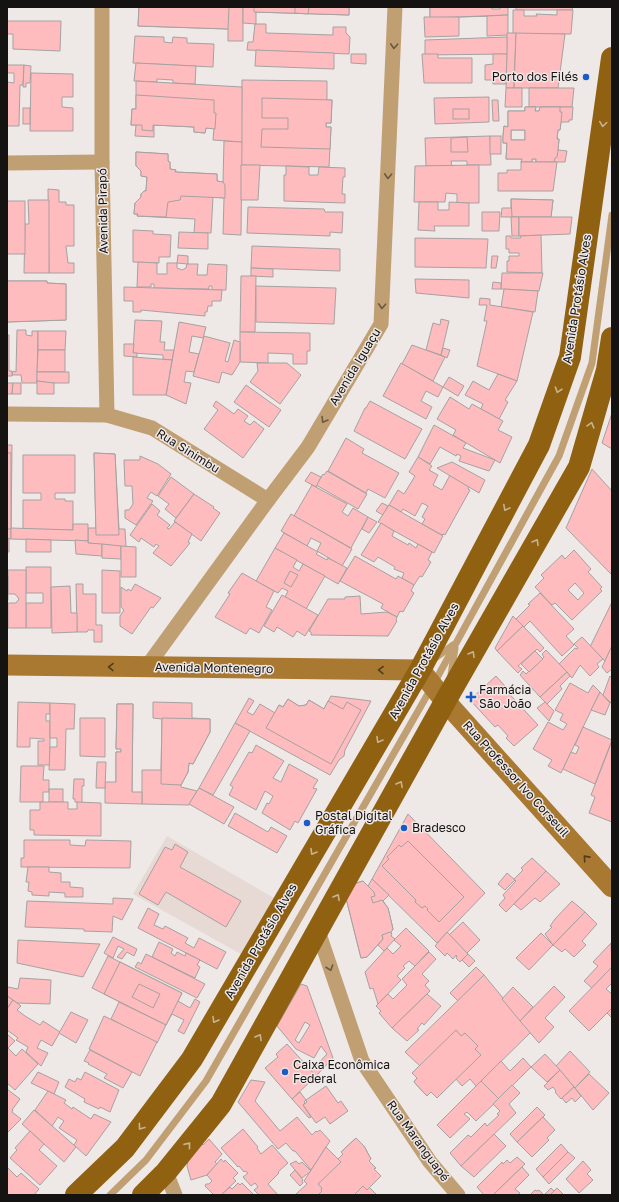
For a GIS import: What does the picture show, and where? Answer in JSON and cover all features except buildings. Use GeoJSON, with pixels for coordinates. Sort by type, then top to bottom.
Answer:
{"type":"FeatureCollection","features":[{"type":"Feature","properties":{"kind":"main road","name":"Avenida Protásio Alves"},"geometry":{"type":"LineString","coordinates":[[144,1195],[166,1172],[221,1104],[318,931],[436,688],[539,445],[570,356],[612,58]]}},
{"type":"Feature","properties":{"kind":"main road","name":"Avenida Protásio Alves"},"geometry":{"type":"LineString","coordinates":[[76,1195],[125,1148],[192,1059],[436,688],[579,467],[607,370],[612,338]]}},
{"type":"Feature","properties":{"kind":"street","name":"Avenida Pirapó"},"geometry":{"type":"LineString","coordinates":[[102,7],[102,162],[107,415]]}},
{"type":"Feature","properties":{"kind":"street","name":"Avenida Iguaçu"},"geometry":{"type":"LineString","coordinates":[[146,668],[308,447],[381,324],[395,7]]}},
{"type":"Feature","properties":{"kind":"street"},"geometry":{"type":"LineString","coordinates":[[7,163],[102,162]]}},
{"type":"Feature","properties":{"kind":"street","name":"Rua Sinimbu"},"geometry":{"type":"LineString","coordinates":[[7,414],[107,415],[152,428],[268,500]]}},
{"type":"Feature","properties":{"kind":"street","name":"Avenida Montenegro"},"geometry":{"type":"LineString","coordinates":[[7,665],[146,668],[436,688]]}},
{"type":"Feature","properties":{"kind":"street","name":"Rua Professor Ivo Corseuil"},"geometry":{"type":"LineString","coordinates":[[436,688],[612,887]]}},
{"type":"Feature","properties":{"kind":"street","name":"Rua Maranguapé"},"geometry":{"type":"LineString","coordinates":[[318,931],[362,1061],[430,1162],[458,1195]]}},
{"type":"Feature","properties":{"kind":"street"},"geometry":{"type":"LineString","coordinates":[[166,1172],[175,1195]]}},
{"type":"Feature","properties":{"kind":"lane"},"geometry":{"type":"LineString","coordinates":[[110,1195],[146,1160],[206,1081],[436,688],[456,642],[559,456],[592,362],[612,215]]}},
{"type":"Feature","properties":{"kind":"lane"},"geometry":{"type":"LineString","coordinates":[[436,688],[456,642]]}},
{"type":"Feature","properties":{"kind":"lane"},"geometry":{"type":"LineString","coordinates":[[436,688],[456,642]]}},
{"type":"Feature","properties":{"kind":"shaded area"},"geometry":{"type":"Polygon","coordinates":[[[167,836],[274,898],[241,954],[133,894],[167,836]]]}},
{"type":"Feature","properties":{"kind":"place","name":"Porto dos Filés"},"geometry":{"type":"Point","coordinates":[586,77]}},
{"type":"Feature","properties":{"kind":"place","name":"Farmácia São João"},"geometry":{"type":"Point","coordinates":[471,697]}},
{"type":"Feature","properties":{"kind":"place","name":"Postal Digital Gráfica"},"geometry":{"type":"Point","coordinates":[307,823]}},
{"type":"Feature","properties":{"kind":"place","name":"Bradesco"},"geometry":{"type":"Point","coordinates":[404,828]}},
{"type":"Feature","properties":{"kind":"place","name":"Caixa Econômica Federal"},"geometry":{"type":"Point","coordinates":[285,1072]}}]}
